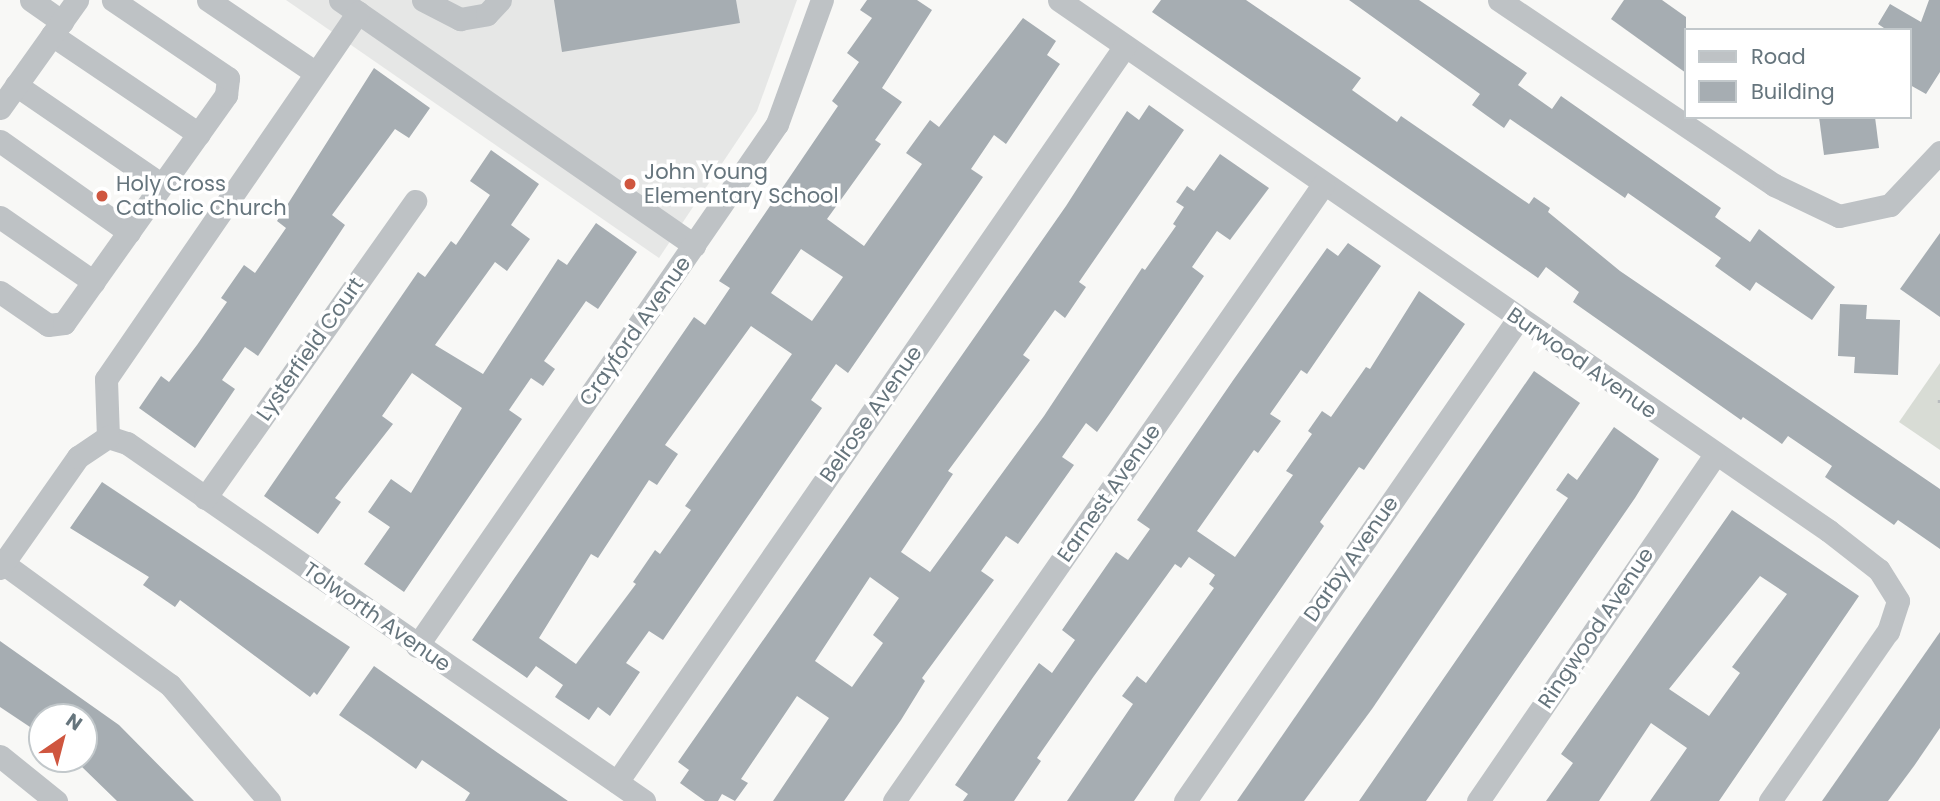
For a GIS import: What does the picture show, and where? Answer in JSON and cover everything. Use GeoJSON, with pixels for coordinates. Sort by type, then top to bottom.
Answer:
{"type":"FeatureCollection","features":[{"type":"Feature","properties":{"kind":"street"},"geometry":{"type":"LineString","coordinates":[[31,0],[57,28],[198,134]]}},
{"type":"Feature","properties":{"kind":"street"},"geometry":{"type":"LineString","coordinates":[[0,108],[77,0]]}},
{"type":"Feature","properties":{"kind":"street"},"geometry":{"type":"LineString","coordinates":[[0,292],[48,325],[65,323],[226,95],[228,78],[113,0]]}},
{"type":"Feature","properties":{"kind":"street"},"geometry":{"type":"LineString","coordinates":[[208,0],[316,73]]}},
{"type":"Feature","properties":{"kind":"street"},"geometry":{"type":"LineString","coordinates":[[423,0],[460,19],[487,14],[500,0]]}},
{"type":"Feature","properties":{"kind":"street","name":"Crayford Avenue"},"geometry":{"type":"LineString","coordinates":[[417,646],[777,124],[822,0]]}},
{"type":"Feature","properties":{"kind":"street","name":"Burwood Avenue"},"geometry":{"type":"LineString","coordinates":[[1059,0],[1714,456],[1829,531],[1880,570],[1898,601],[1888,631],[1770,801]]}},
{"type":"Feature","properties":{"kind":"street"},"geometry":{"type":"LineString","coordinates":[[1499,0],[1774,186],[1839,216],[1890,205],[1940,152]]}},
{"type":"Feature","properties":{"kind":"street"},"geometry":{"type":"LineString","coordinates":[[268,801],[170,685],[1,564],[78,457],[108,437],[106,379],[316,73],[349,6],[694,245]]}},
{"type":"Feature","properties":{"kind":"street","name":"Belrose Avenue"},"geometry":{"type":"LineString","coordinates":[[617,782],[1125,46]]}},
{"type":"Feature","properties":{"kind":"street"},"geometry":{"type":"LineString","coordinates":[[16,85],[162,185]]}},
{"type":"Feature","properties":{"kind":"street"},"geometry":{"type":"LineString","coordinates":[[0,141],[129,232]]}},
{"type":"Feature","properties":{"kind":"street","name":"Earnest Avenue"},"geometry":{"type":"LineString","coordinates":[[894,801],[1323,185]]}},
{"type":"Feature","properties":{"kind":"street","name":"Lysterfield Court"},"geometry":{"type":"LineString","coordinates":[[205,498],[415,201]]}},
{"type":"Feature","properties":{"kind":"street"},"geometry":{"type":"LineString","coordinates":[[0,217],[94,282]]}},
{"type":"Feature","properties":{"kind":"street","name":"Darby Avenue"},"geometry":{"type":"LineString","coordinates":[[1185,801],[1518,319]]}},
{"type":"Feature","properties":{"kind":"street","name":"Tolworth Avenue"},"geometry":{"type":"LineString","coordinates":[[108,437],[127,443],[644,801]]}},
{"type":"Feature","properties":{"kind":"street","name":"Ringwood Avenue"},"geometry":{"type":"LineString","coordinates":[[1478,801],[1714,456]]}},
{"type":"Feature","properties":{"kind":"street"},"geometry":{"type":"LineString","coordinates":[[0,756],[56,801]]}},
{"type":"Feature","properties":{"kind":"shaded area","name":"John Young Elementary School"},"geometry":{"type":"Polygon","coordinates":[[[286,0],[797,0],[757,111],[659,258],[286,0]]]}},
{"type":"Feature","properties":{"kind":"shaded area"},"geometry":{"type":"Polygon","coordinates":[[[1940,363],[1940,450],[1899,422],[1940,363]]]}},
{"type":"Feature","properties":{"kind":"building"},"geometry":{"type":"Polygon","coordinates":[[[554,0],[736,0],[740,23],[562,52],[554,0]]]}},
{"type":"Feature","properties":{"kind":"building"},"geometry":{"type":"Polygon","coordinates":[[[867,0],[917,0],[932,10],[882,88],[902,102],[875,140],[881,144],[827,219],[864,246],[922,164],[906,153],[930,120],[939,127],[1023,18],[1056,41],[1047,55],[1060,64],[1006,144],[994,135],[971,169],[983,177],[848,373],[836,364],[811,400],[822,408],[663,640],[649,631],[626,663],[640,672],[610,716],[598,707],[589,720],[555,697],[563,685],[536,666],[527,678],[472,640],[694,317],[705,325],[730,288],[719,281],[838,106],[832,101],[859,62],[847,53],[872,18],[860,10],[867,0]],[[801,249],[771,293],[812,321],[843,277],[801,249]],[[751,326],[665,445],[678,454],[657,485],[649,480],[598,558],[591,554],[539,638],[576,664],[636,584],[633,582],[655,550],[660,554],[691,510],[685,506],[792,354],[751,326]]]}},
{"type":"Feature","properties":{"kind":"building"},"geometry":{"type":"Polygon","coordinates":[[[1161,0],[1246,0],[1361,78],[1352,90],[1397,122],[1401,116],[1529,204],[1534,197],[1550,208],[1548,212],[1620,271],[1940,489],[1940,549],[1898,520],[1894,525],[1825,477],[1832,466],[1788,436],[1782,444],[1743,417],[1741,420],[1573,302],[1579,292],[1546,267],[1538,278],[1152,12],[1161,0]]]}},
{"type":"Feature","properties":{"kind":"building"},"geometry":{"type":"Polygon","coordinates":[[[1349,0],[1419,0],[1527,73],[1518,85],[1552,109],[1561,96],[1721,208],[1715,217],[1750,242],[1759,229],[1835,287],[1812,320],[1756,282],[1750,291],[1715,266],[1721,258],[1628,193],[1625,198],[1510,119],[1504,128],[1472,105],[1480,94],[1349,0]]]}},
{"type":"Feature","properties":{"kind":"building"},"geometry":{"type":"Polygon","coordinates":[[[1624,0],[1662,0],[1686,17],[1685,72],[1611,19],[1624,0]]]}},
{"type":"Feature","properties":{"kind":"building"},"geometry":{"type":"Polygon","coordinates":[[[1929,0],[1940,0],[1940,72],[1926,94],[1912,86],[1912,28],[1884,28],[1878,24],[1890,4],[1921,22],[1929,0]]]}},
{"type":"Feature","properties":{"kind":"building"},"geometry":{"type":"Polygon","coordinates":[[[374,68],[430,108],[409,138],[395,129],[332,215],[345,225],[258,356],[245,347],[222,380],[235,389],[195,448],[139,408],[161,376],[169,382],[197,345],[227,302],[221,298],[244,265],[255,273],[286,228],[277,221],[374,68]]]}},
{"type":"Feature","properties":{"kind":"building"},"geometry":{"type":"Polygon","coordinates":[[[1149,105],[1184,130],[1079,282],[1086,287],[1065,318],[1055,310],[1023,355],[1030,360],[948,471],[953,474],[901,552],[930,572],[1044,416],[1142,268],[1145,270],[1176,226],[1173,224],[1184,207],[1176,202],[1187,186],[1194,191],[1220,154],[1269,188],[1230,240],[1217,231],[1192,267],[1204,276],[1109,415],[1097,432],[1086,423],[1062,457],[1074,465],[1018,544],[1006,536],[981,571],[994,580],[922,678],[925,681],[901,720],[844,801],[773,801],[829,718],[797,696],[741,779],[748,783],[735,801],[722,794],[718,801],[705,801],[680,783],[689,770],[678,762],[1066,206],[1127,111],[1139,120],[1149,105]],[[870,577],[815,661],[852,687],[883,643],[873,635],[899,598],[870,577]]]}},
{"type":"Feature","properties":{"kind":"building"},"geometry":{"type":"Polygon","coordinates":[[[1819,119],[1875,119],[1879,148],[1824,155],[1819,119]]]}},
{"type":"Feature","properties":{"kind":"building"},"geometry":{"type":"Polygon","coordinates":[[[491,150],[539,184],[511,225],[530,239],[507,271],[495,262],[435,345],[483,374],[558,259],[567,265],[596,223],[637,252],[598,309],[586,301],[544,361],[555,369],[543,386],[531,378],[509,410],[522,419],[404,592],[364,564],[390,527],[368,512],[391,479],[411,493],[462,408],[412,373],[382,416],[393,424],[335,498],[341,502],[318,534],[264,496],[418,272],[425,277],[451,241],[456,245],[490,195],[470,181],[491,150]]]}},
{"type":"Feature","properties":{"kind":"building"},"geometry":{"type":"Polygon","coordinates":[[[1940,233],[1940,317],[1900,289],[1940,233]]]}},
{"type":"Feature","properties":{"kind":"building"},"geometry":{"type":"Polygon","coordinates":[[[1348,243],[1381,266],[1307,374],[1301,370],[1270,414],[1281,421],[1258,453],[1254,450],[1197,531],[1235,557],[1293,475],[1286,471],[1312,434],[1308,431],[1322,411],[1331,417],[1366,367],[1370,369],[1419,291],[1465,324],[1364,470],[1359,467],[1320,522],[1324,526],[1134,801],[1067,801],[1133,704],[1122,696],[1137,676],[1146,683],[1214,588],[1209,584],[1215,575],[1189,557],[1181,568],[1175,564],[1094,676],[1037,758],[1041,761],[1014,801],[963,801],[968,794],[955,785],[1039,663],[1052,673],[1075,640],[1062,630],[1116,552],[1128,560],[1150,529],[1137,520],[1234,379],[1327,248],[1338,256],[1348,243]]]}},
{"type":"Feature","properties":{"kind":"building"},"geometry":{"type":"Polygon","coordinates":[[[1840,304],[1867,305],[1866,319],[1900,320],[1898,375],[1854,373],[1855,357],[1838,356],[1840,304]]]}},
{"type":"Feature","properties":{"kind":"building"},"geometry":{"type":"Polygon","coordinates":[[[1534,371],[1580,403],[1372,709],[1304,801],[1237,801],[1534,371]]]}},
{"type":"Feature","properties":{"kind":"building"},"geometry":{"type":"Polygon","coordinates":[[[1614,427],[1659,459],[1635,498],[1426,801],[1359,801],[1568,498],[1556,490],[1568,473],[1577,480],[1614,427]]]}},
{"type":"Feature","properties":{"kind":"building"},"geometry":{"type":"Polygon","coordinates":[[[102,482],[350,647],[317,695],[314,692],[310,697],[180,600],[175,607],[143,585],[149,577],[70,528],[102,482]]]}},
{"type":"Feature","properties":{"kind":"building"},"geometry":{"type":"Polygon","coordinates":[[[1732,510],[1859,596],[1719,801],[1650,801],[1687,748],[1651,723],[1599,801],[1546,801],[1573,763],[1561,754],[1732,510]],[[1760,576],[1669,689],[1709,716],[1740,673],[1732,667],[1787,594],[1760,576]]]}},
{"type":"Feature","properties":{"kind":"building"},"geometry":{"type":"Polygon","coordinates":[[[1940,632],[1940,728],[1914,766],[1888,801],[1822,801],[1940,632]]]}},
{"type":"Feature","properties":{"kind":"building"},"geometry":{"type":"Polygon","coordinates":[[[0,641],[88,703],[28,703],[28,726],[0,707],[0,641]]]}},
{"type":"Feature","properties":{"kind":"building"},"geometry":{"type":"Polygon","coordinates":[[[374,666],[568,801],[465,801],[470,793],[422,760],[416,769],[339,715],[374,666]]]}},
{"type":"Feature","properties":{"kind":"building"},"geometry":{"type":"Polygon","coordinates":[[[98,710],[119,725],[194,801],[117,801],[88,773],[98,773],[98,710]]]}},
{"type":"Feature","properties":{"kind":"place","name":"John Young Elementary School"},"geometry":{"type":"Point","coordinates":[630,184]}},
{"type":"Feature","properties":{"kind":"place","name":"Holy Cross Catholic Church"},"geometry":{"type":"Point","coordinates":[102,196]}}]}
